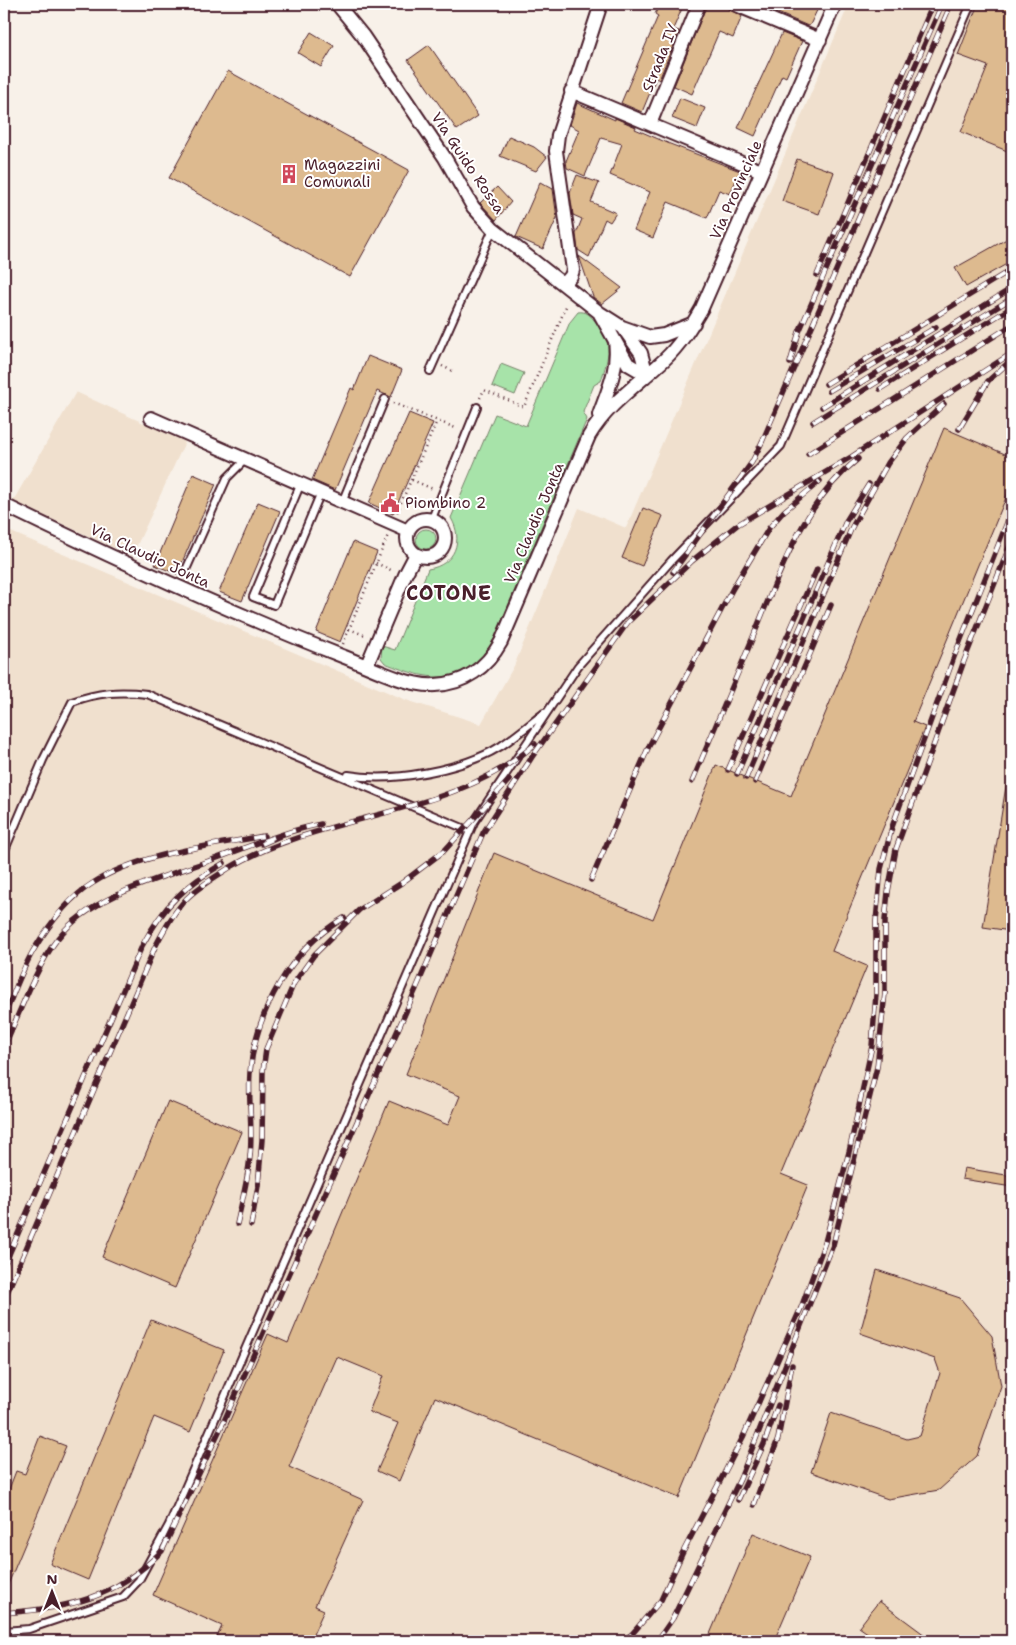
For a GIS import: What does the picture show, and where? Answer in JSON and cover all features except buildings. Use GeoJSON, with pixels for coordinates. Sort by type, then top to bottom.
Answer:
{"type":"FeatureCollection","features":[{"type":"Feature","properties":{"kind":"street","name":"Via Guido Rossa"},"geometry":{"type":"LineString","coordinates":[[337,4],[363,36],[418,117],[474,207],[493,229],[600,313],[622,327],[650,336],[671,333],[694,323]]}},
{"type":"Feature","properties":{"kind":"street"},"geometry":{"type":"LineString","coordinates":[[564,284],[571,276],[572,270],[556,151],[558,135],[570,91],[601,4]]}},
{"type":"Feature","properties":{"kind":"street","name":"Strada IV"},"geometry":{"type":"LineString","coordinates":[[650,124],[699,4]]}},
{"type":"Feature","properties":{"kind":"street"},"geometry":{"type":"LineString","coordinates":[[734,4],[820,40]]}},
{"type":"Feature","properties":{"kind":"street","name":"Via Provinciale"},"geometry":{"type":"LineString","coordinates":[[647,375],[680,344],[702,308],[835,4]]}},
{"type":"Feature","properties":{"kind":"street"},"geometry":{"type":"LineString","coordinates":[[570,91],[761,171]]}},
{"type":"Feature","properties":{"kind":"street","name":"Via Guido Rossa"},"geometry":{"type":"LineString","coordinates":[[600,313],[628,364],[647,375]]}},
{"type":"Feature","properties":{"kind":"street","name":"Via Guido Rossa"},"geometry":{"type":"LineString","coordinates":[[622,327],[640,353],[647,375]]}},
{"type":"Feature","properties":{"kind":"street","name":"Via Guido Rossa"},"geometry":{"type":"LineString","coordinates":[[597,422],[615,370],[617,355],[615,341]]}},
{"type":"Feature","properties":{"kind":"street","name":"Via Claudio Jonta"},"geometry":{"type":"LineString","coordinates":[[4,505],[170,585],[272,629],[406,680],[434,686],[461,680],[485,665],[501,642],[589,436],[597,422],[610,407],[647,375]]}},
{"type":"Feature","properties":{"kind":"street"},"geometry":{"type":"LineString","coordinates":[[152,418],[302,482],[408,531]]}},
{"type":"Feature","properties":{"kind":"street"},"geometry":{"type":"LineString","coordinates":[[431,521],[442,529],[444,543],[441,549],[430,557],[416,554],[408,544],[408,531],[418,522],[431,521]]}},
{"type":"Feature","properties":{"kind":"street"},"geometry":{"type":"LineString","coordinates":[[367,665],[405,575],[416,554]]}},
{"type":"Feature","properties":{"kind":"lane"},"geometry":{"type":"LineString","coordinates":[[4,1631],[29,1629],[91,1610],[123,1597],[140,1580],[169,1525],[470,831],[578,666],[670,560],[781,446],[971,4]]}},
{"type":"Feature","properties":{"kind":"lane"},"geometry":{"type":"LineString","coordinates":[[430,371],[493,229]]}},
{"type":"Feature","properties":{"kind":"lane"},"geometry":{"type":"LineString","coordinates":[[342,500],[385,399]]}},
{"type":"Feature","properties":{"kind":"lane"},"geometry":{"type":"LineString","coordinates":[[431,521],[477,407]]}},
{"type":"Feature","properties":{"kind":"lane"},"geometry":{"type":"LineString","coordinates":[[185,572],[226,478],[247,459]]}},
{"type":"Feature","properties":{"kind":"lane"},"geometry":{"type":"LineString","coordinates":[[302,482],[253,597],[274,605],[322,491]]}},
{"type":"Feature","properties":{"kind":"lane"},"geometry":{"type":"LineString","coordinates":[[4,852],[43,760],[72,702],[93,694],[117,691],[147,694],[335,772],[470,831]]}},
{"type":"Feature","properties":{"kind":"lane"},"geometry":{"type":"LineString","coordinates":[[335,772],[360,777],[406,776],[463,763],[500,746],[549,709]]}},
{"type":"Feature","properties":{"kind":"path"},"geometry":{"type":"LineString","coordinates":[[477,407],[484,390],[524,407],[570,298]]}},
{"type":"Feature","properties":{"kind":"path"},"geometry":{"type":"LineString","coordinates":[[434,363],[454,372]]}},
{"type":"Feature","properties":{"kind":"path"},"geometry":{"type":"LineString","coordinates":[[385,399],[466,432]]}},
{"type":"Feature","properties":{"kind":"path"},"geometry":{"type":"LineString","coordinates":[[412,480],[441,493]]}},
{"type":"Feature","properties":{"kind":"path"},"geometry":{"type":"LineString","coordinates":[[376,564],[405,575]]}},
{"type":"Feature","properties":{"kind":"path"},"geometry":{"type":"LineString","coordinates":[[349,629],[378,640]]}},
{"type":"Feature","properties":{"kind":"shaded area"},"geometry":{"type":"Polygon","coordinates":[[[849,4],[1012,4],[1012,1641],[4,1641],[4,529],[406,700],[481,724],[514,666],[579,508],[626,528],[849,4]]]}},
{"type":"Feature","properties":{"kind":"shaded area"},"geometry":{"type":"Polygon","coordinates":[[[76,392],[185,442],[132,556],[13,501],[76,392]]]}},
{"type":"Feature","properties":{"kind":"green space"},"geometry":{"type":"Polygon","coordinates":[[[578,312],[589,315],[605,335],[608,349],[606,364],[601,381],[594,385],[583,412],[587,419],[494,639],[483,655],[472,666],[459,673],[446,676],[432,677],[385,663],[381,658],[382,646],[395,650],[428,569],[437,567],[451,557],[457,543],[457,535],[451,518],[495,414],[526,426],[570,322],[578,312]]]}},
{"type":"Feature","properties":{"kind":"green space"},"geometry":{"type":"Polygon","coordinates":[[[501,364],[524,373],[515,395],[492,386],[501,364]]]}},
{"type":"Feature","properties":{"kind":"green space"},"geometry":{"type":"Polygon","coordinates":[[[426,529],[433,532],[436,539],[433,546],[426,549],[419,546],[416,539],[419,532],[426,529]]]}},
{"type":"Feature","properties":{"kind":"railway"},"geometry":{"type":"LineString","coordinates":[[817,275],[933,4]]}},
{"type":"Feature","properties":{"kind":"railway"},"geometry":{"type":"LineString","coordinates":[[790,363],[799,332],[942,4]]}},
{"type":"Feature","properties":{"kind":"railway"},"geometry":{"type":"LineString","coordinates":[[673,572],[752,462],[762,442],[951,4]]}},
{"type":"Feature","properties":{"kind":"railway"},"geometry":{"type":"LineString","coordinates":[[826,384],[1012,269]]}},
{"type":"Feature","properties":{"kind":"railway"},"geometry":{"type":"LineString","coordinates":[[822,407],[1012,288]]}},
{"type":"Feature","properties":{"kind":"railway"},"geometry":{"type":"LineString","coordinates":[[813,422],[1012,298]]}},
{"type":"Feature","properties":{"kind":"railway"},"geometry":{"type":"LineString","coordinates":[[880,389],[1012,307]]}},
{"type":"Feature","properties":{"kind":"railway"},"geometry":{"type":"LineString","coordinates":[[808,454],[1012,325]]}},
{"type":"Feature","properties":{"kind":"railway"},"geometry":{"type":"LineString","coordinates":[[829,391],[936,327]]}},
{"type":"Feature","properties":{"kind":"railway"},"geometry":{"type":"LineString","coordinates":[[4,1613],[50,1608],[90,1598],[126,1580],[162,1551],[224,1421],[416,989],[483,833],[532,757],[628,622],[692,561],[737,525],[851,457],[1012,353]]}},
{"type":"Feature","properties":{"kind":"railway"},"geometry":{"type":"LineString","coordinates":[[959,429],[988,381],[1009,362]]}},
{"type":"Feature","properties":{"kind":"railway"},"geometry":{"type":"LineString","coordinates":[[746,778],[852,527],[888,463],[907,438],[944,404]]}},
{"type":"Feature","properties":{"kind":"railway"},"geometry":{"type":"LineString","coordinates":[[692,782],[772,589],[794,541],[822,497],[838,477],[858,459]]}},
{"type":"Feature","properties":{"kind":"railway"},"geometry":{"type":"LineString","coordinates":[[591,880],[649,746],[733,588],[769,528],[784,511],[820,481]]}},
{"type":"Feature","properties":{"kind":"railway"},"geometry":{"type":"LineString","coordinates":[[737,774],[846,521],[869,484]]}},
{"type":"Feature","properties":{"kind":"railway"},"geometry":{"type":"LineString","coordinates":[[623,1641],[632,1634],[661,1600],[682,1554],[743,1437],[801,1308],[825,1242],[849,1152],[872,1046],[876,994],[876,921],[881,869],[892,827],[954,657],[1012,510]]}},
{"type":"Feature","properties":{"kind":"railway"},"geometry":{"type":"LineString","coordinates":[[657,1641],[673,1618],[740,1479],[833,1245],[877,1067],[885,993],[885,920],[896,849],[964,661],[1012,540]]}},
{"type":"Feature","properties":{"kind":"railway"},"geometry":{"type":"LineString","coordinates":[[728,770],[817,569]]}},
{"type":"Feature","properties":{"kind":"railway"},"geometry":{"type":"LineString","coordinates":[[755,782],[831,605]]}},
{"type":"Feature","properties":{"kind":"railway"},"geometry":{"type":"LineString","coordinates":[[4,1300],[155,947],[181,904],[201,886],[229,868],[266,850],[305,835],[427,801],[466,786],[502,768],[535,744]]}},
{"type":"Feature","properties":{"kind":"railway"},"geometry":{"type":"LineString","coordinates":[[251,1225],[258,1186],[262,1140],[263,1071],[266,1049],[294,983],[314,955],[359,910],[403,882],[444,851],[509,780]]}},
{"type":"Feature","properties":{"kind":"railway"},"geometry":{"type":"LineString","coordinates":[[4,1047],[22,1005],[50,949],[73,922],[91,909],[111,898],[156,879],[282,834],[321,824]]}},
{"type":"Feature","properties":{"kind":"railway"},"geometry":{"type":"LineString","coordinates":[[4,1017],[33,951],[59,914],[84,889],[111,873],[132,864],[198,847],[264,836]]}},
{"type":"Feature","properties":{"kind":"railway"},"geometry":{"type":"LineString","coordinates":[[262,844],[280,836]]}},
{"type":"Feature","properties":{"kind":"railway"},"geometry":{"type":"LineString","coordinates":[[4,1266],[142,946],[158,919],[176,898],[197,880],[224,863]]}},
{"type":"Feature","properties":{"kind":"railway"},"geometry":{"type":"LineString","coordinates":[[237,1224],[249,1165],[251,1145],[250,1072],[260,1027],[268,1005],[292,965],[307,947],[344,918]]}},
{"type":"Feature","properties":{"kind":"railway"},"geometry":{"type":"LineString","coordinates":[[754,1505],[778,1439],[792,1365]]}},
{"type":"Feature","properties":{"kind":"railway"},"geometry":{"type":"LineString","coordinates":[[738,1500],[764,1444],[778,1405]]}},
{"type":"Feature","properties":{"kind":"place","name":"Magazzini Comunali"},"geometry":{"type":"Point","coordinates":[289,174]}},
{"type":"Feature","properties":{"kind":"place","name":"Piombino 2"},"geometry":{"type":"Point","coordinates":[390,503]}},
{"type":"Feature","properties":{"kind":"district","name":"COTONE"},"geometry":{"type":"Point","coordinates":[449,593]}}]}
